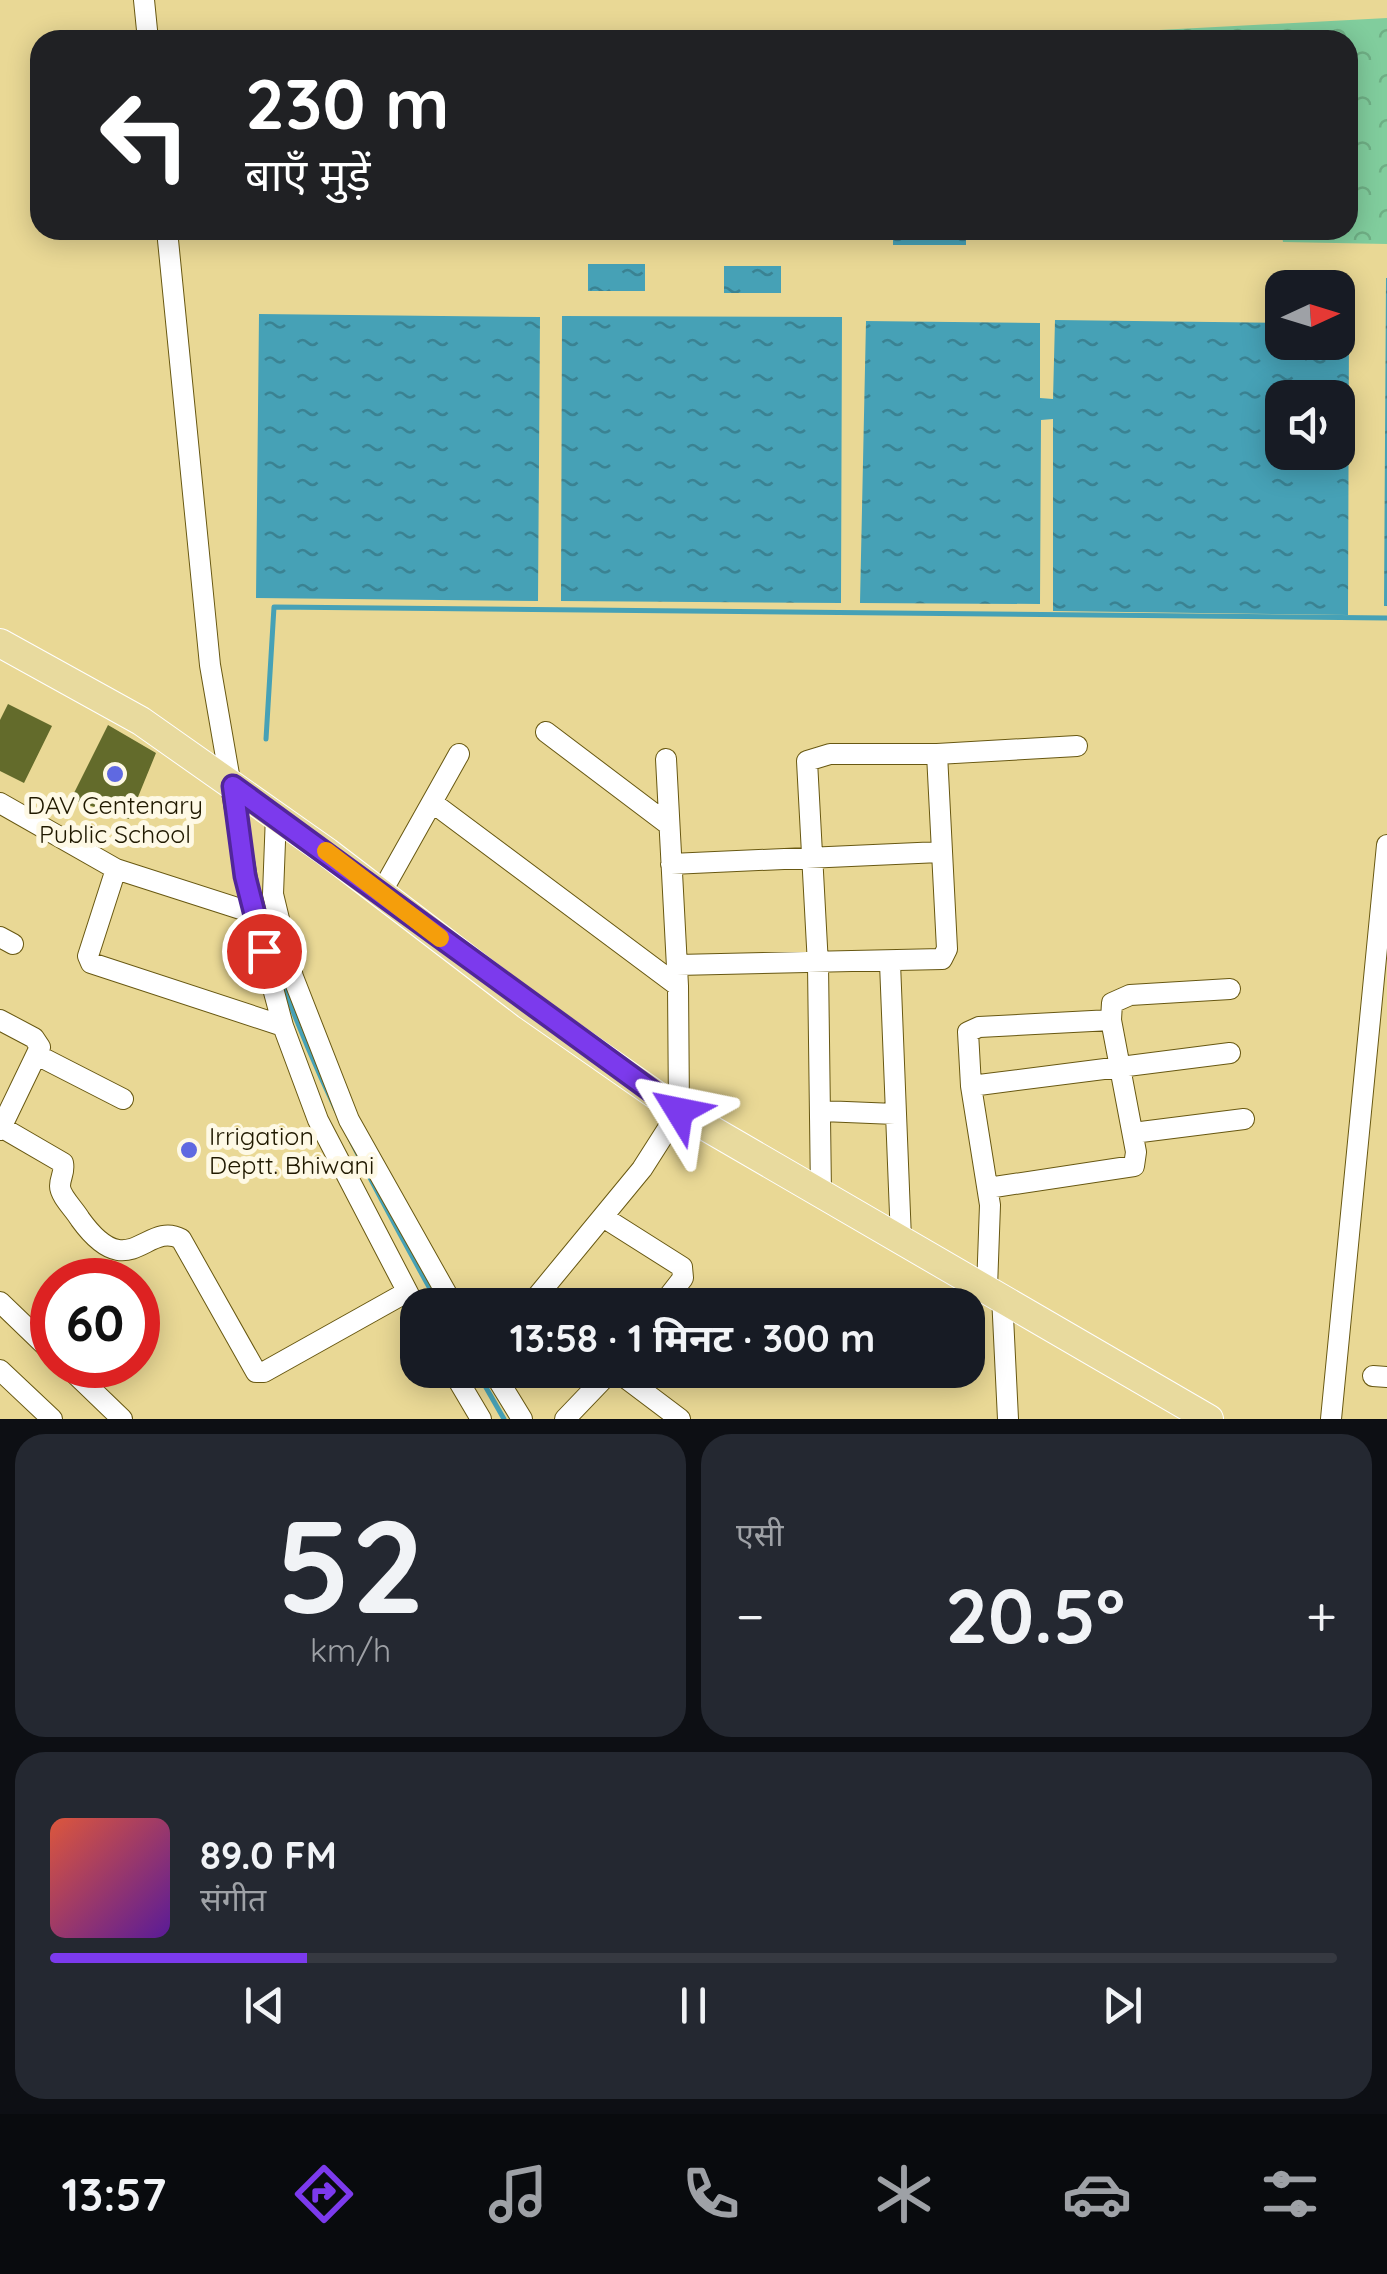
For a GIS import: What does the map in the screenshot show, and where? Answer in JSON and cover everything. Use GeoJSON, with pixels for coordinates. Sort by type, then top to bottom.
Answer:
{"type":"FeatureCollection","features":[{"type":"Feature","properties":{"kind":"main road"},"geometry":{"type":"LineString","coordinates":[[0,642],[141,721],[276,815],[527,1005],[679,1111],[1210,1419]]}},
{"type":"Feature","properties":{"kind":"street"},"geometry":{"type":"LineString","coordinates":[[144,0],[147,30]]}},
{"type":"Feature","properties":{"kind":"street"},"geometry":{"type":"LineString","coordinates":[[168,240],[210,664],[254,913],[284,1026],[318,1120],[404,1288]]}},
{"type":"Feature","properties":{"kind":"street"},"geometry":{"type":"LineString","coordinates":[[546,732],[669,825]]}},
{"type":"Feature","properties":{"kind":"street"},"geometry":{"type":"LineString","coordinates":[[821,1192],[818,965],[810,858],[809,758],[830,754],[937,754],[1077,746]]}},
{"type":"Feature","properties":{"kind":"street"},"geometry":{"type":"LineString","coordinates":[[382,893],[459,754]]}},
{"type":"Feature","properties":{"kind":"street"},"geometry":{"type":"LineString","coordinates":[[433,803],[677,976],[937,961],[947,952],[937,754]]}},
{"type":"Feature","properties":{"kind":"street"},"geometry":{"type":"LineString","coordinates":[[544,1288],[660,1145],[679,1111],[666,759]]}},
{"type":"Feature","properties":{"kind":"street"},"geometry":{"type":"LineString","coordinates":[[0,803],[116,869],[254,913]]}},
{"type":"Feature","properties":{"kind":"street"},"geometry":{"type":"LineString","coordinates":[[276,815],[273,894],[300,996],[349,1120],[443,1288]]}},
{"type":"Feature","properties":{"kind":"street"},"geometry":{"type":"LineString","coordinates":[[1331,1419],[1383,945],[1387,845]]}},
{"type":"Feature","properties":{"kind":"street"},"geometry":{"type":"LineString","coordinates":[[671,864],[940,852]]}},
{"type":"Feature","properties":{"kind":"street"},"geometry":{"type":"LineString","coordinates":[[116,869],[87,952],[91,963],[284,1026]]}},
{"type":"Feature","properties":{"kind":"street"},"geometry":{"type":"LineString","coordinates":[[890,963],[901,1240]]}},
{"type":"Feature","properties":{"kind":"street"},"geometry":{"type":"LineString","coordinates":[[988,1188],[1127,1169],[1136,1162],[1111,1020],[1112,1002],[1130,995],[1230,988]]}},
{"type":"Feature","properties":{"kind":"street"},"geometry":{"type":"LineString","coordinates":[[0,1020],[37,1040],[37,1055],[1,1125],[64,1164],[61,1191],[88,1230],[110,1249],[124,1251],[168,1235],[181,1239],[256,1372],[264,1372],[400,1295]]}},
{"type":"Feature","properties":{"kind":"street"},"geometry":{"type":"LineString","coordinates":[[1008,1419],[988,1188],[966,1042],[973,1028],[1111,1020]]}},
{"type":"Feature","properties":{"kind":"street"},"geometry":{"type":"LineString","coordinates":[[971,1086],[1230,1053]]}},
{"type":"Feature","properties":{"kind":"street"},"geometry":{"type":"LineString","coordinates":[[37,1055],[123,1100]]}},
{"type":"Feature","properties":{"kind":"street"},"geometry":{"type":"LineString","coordinates":[[822,1111],[895,1114]]}},
{"type":"Feature","properties":{"kind":"street"},"geometry":{"type":"LineString","coordinates":[[1133,1134],[1244,1119]]}},
{"type":"Feature","properties":{"kind":"street"},"geometry":{"type":"LineString","coordinates":[[603,1217],[683,1269],[683,1278],[675,1288]]}},
{"type":"Feature","properties":{"kind":"street"},"geometry":{"type":"LineString","coordinates":[[0,1302],[30,1331]]}},
{"type":"Feature","properties":{"kind":"street"},"geometry":{"type":"LineString","coordinates":[[0,1370],[52,1419]]}},
{"type":"Feature","properties":{"kind":"street"},"geometry":{"type":"LineString","coordinates":[[90,1388],[122,1419]]}},
{"type":"Feature","properties":{"kind":"street"},"geometry":{"type":"LineString","coordinates":[[469,1388],[490,1411],[522,1419]]}},
{"type":"Feature","properties":{"kind":"street"},"geometry":{"type":"LineString","coordinates":[[565,1419],[595,1388]]}},
{"type":"Feature","properties":{"kind":"street"},"geometry":{"type":"LineString","coordinates":[[638,1388],[680,1419]]}},
{"type":"Feature","properties":{"kind":"green space"},"geometry":{"type":"Polygon","coordinates":[[[1387,18],[1387,244],[1283,240],[1358,240],[1358,30],[1160,30],[1387,18]]]}},
{"type":"Feature","properties":{"kind":"water"},"geometry":{"type":"Polygon","coordinates":[[[893,240],[966,240],[966,245],[893,245],[893,240]]]}},
{"type":"Feature","properties":{"kind":"water"},"geometry":{"type":"Polygon","coordinates":[[[588,264],[645,264],[645,291],[588,291],[588,264]]]}},
{"type":"Feature","properties":{"kind":"water"},"geometry":{"type":"Polygon","coordinates":[[[724,266],[781,266],[781,293],[724,293],[724,266]]]}},
{"type":"Feature","properties":{"kind":"water"},"geometry":{"type":"Polygon","coordinates":[[[1386,278],[1387,606],[1384,606],[1386,278]]]}},
{"type":"Feature","properties":{"kind":"water"},"geometry":{"type":"Polygon","coordinates":[[[259,314],[540,317],[538,601],[256,598],[259,314]]]}},
{"type":"Feature","properties":{"kind":"water"},"geometry":{"type":"Polygon","coordinates":[[[562,316],[842,317],[841,603],[561,601],[562,316]]]}},
{"type":"Feature","properties":{"kind":"water"},"geometry":{"type":"Polygon","coordinates":[[[1055,320],[1265,323],[1265,360],[1349,360],[1349,380],[1265,380],[1265,470],[1348,470],[1348,615],[1053,611],[1053,419],[1041,420],[1040,604],[860,603],[866,321],[1040,323],[1040,398],[1053,399],[1055,320]]]}},
{"type":"Feature","properties":{"kind":"building"},"geometry":{"type":"Polygon","coordinates":[[[8,704],[52,726],[24,783],[0,771],[0,720],[8,704]]]}},
{"type":"Feature","properties":{"kind":"building","name":"DAV Centenary Public School"},"geometry":{"type":"Polygon","coordinates":[[[108,725],[156,753],[129,819],[71,799],[108,725]]]}},
{"type":"Feature","properties":{"kind":"waterway"},"geometry":{"type":"LineString","coordinates":[[266,739],[274,607],[1387,618]]}},
{"type":"Feature","properties":{"kind":"waterway"},"geometry":{"type":"LineString","coordinates":[[278,971],[331,1100],[430,1288]]}},
{"type":"Feature","properties":{"kind":"waterway"},"geometry":{"type":"LineString","coordinates":[[486,1388],[504,1419]]}},
{"type":"Feature","properties":{"kind":"slow traffic"},"geometry":{"type":"LineString","coordinates":[[326,851],[440,938]]}},
{"type":"Feature","properties":{"kind":"place","name":"DAV Centenary Public School"},"geometry":{"type":"Point","coordinates":[115,774]}},
{"type":"Feature","properties":{"kind":"place","name":"Irrigation Deptt. Bhiwani"},"geometry":{"type":"Point","coordinates":[189,1150]}},
{"type":"Feature","properties":{"kind":"route"},"geometry":{"type":"LineString","coordinates":[[264,951],[245,876],[233,786],[327,852],[527,1005],[679,1111]]}}]}
